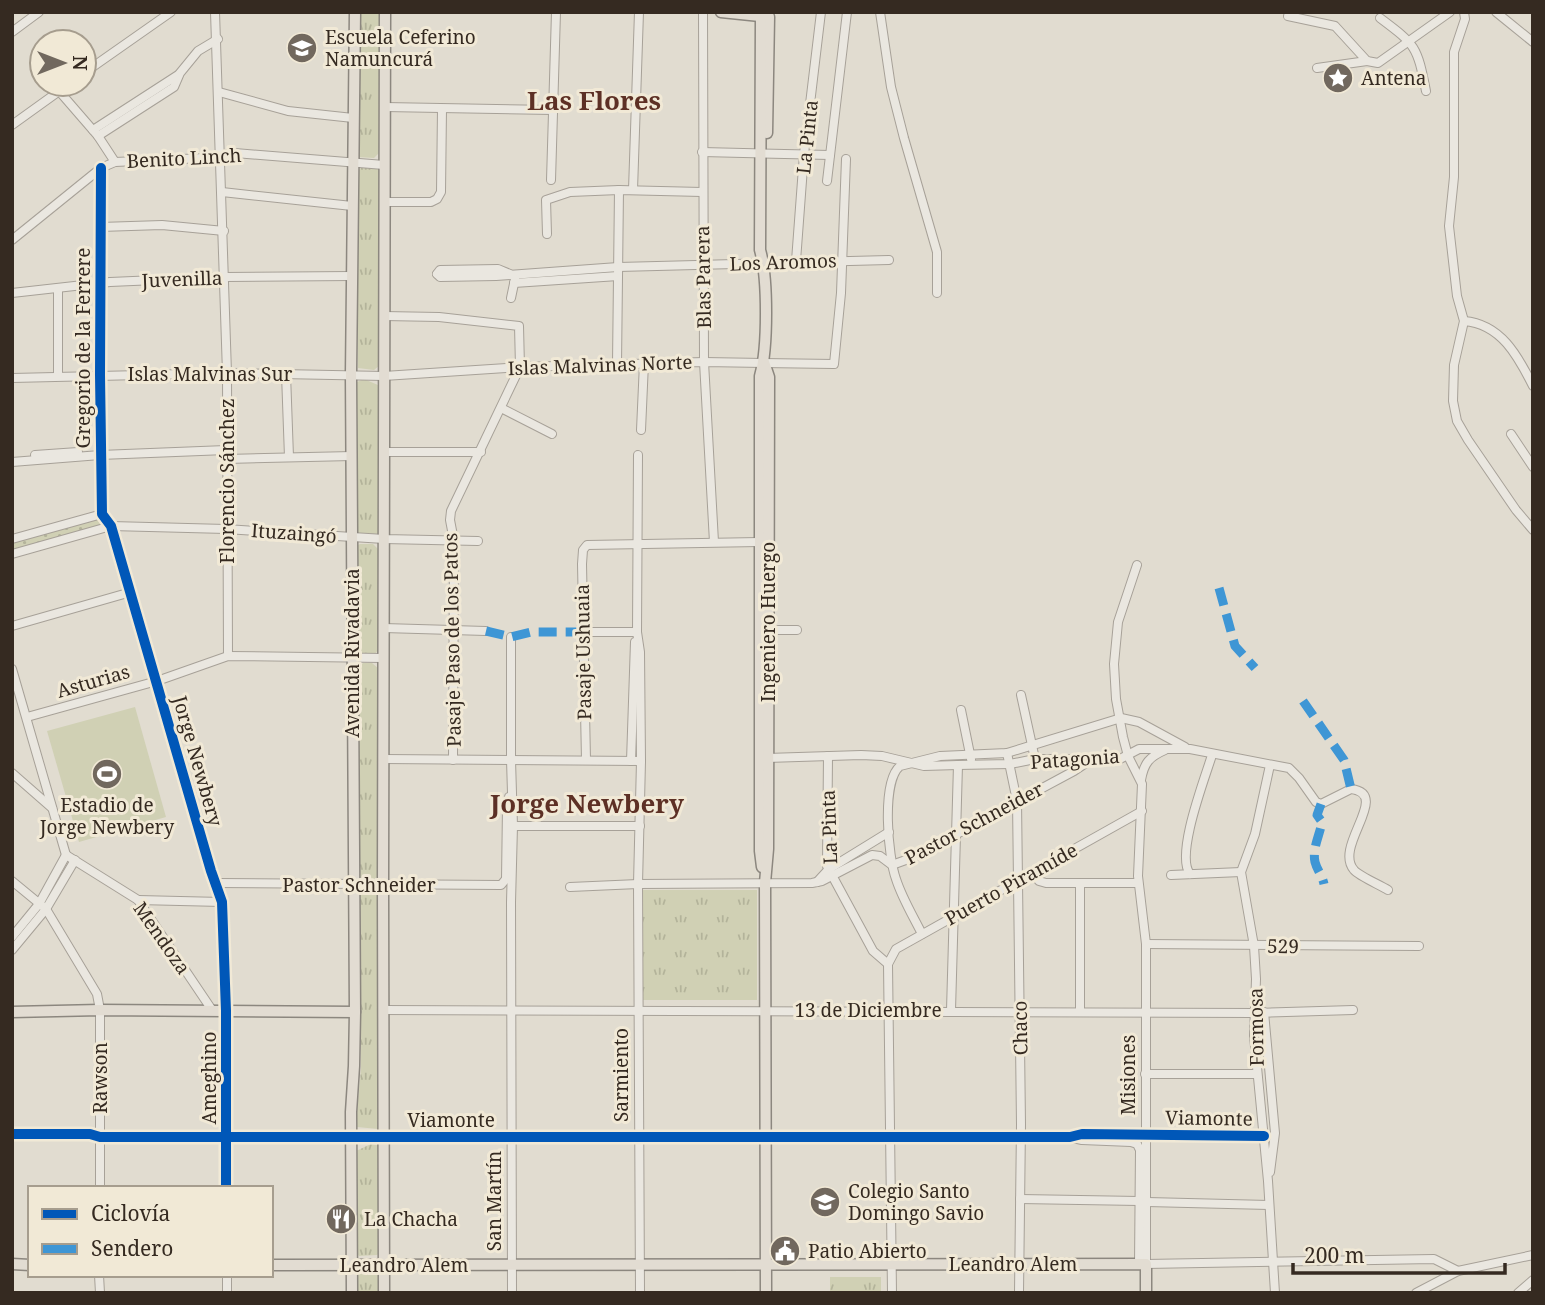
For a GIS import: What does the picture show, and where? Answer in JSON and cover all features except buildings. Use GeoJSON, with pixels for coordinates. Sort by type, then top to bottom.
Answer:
{"type":"FeatureCollection","features":[{"type":"Feature","properties":{"kind":"main road","name":"Avenida Rivadavia"},"geometry":{"type":"LineString","coordinates":[[352,1293],[351,1138],[355,1012],[351,375],[355,12]]}},
{"type":"Feature","properties":{"kind":"main road","name":"Avenida Rivadavia"},"geometry":{"type":"LineString","coordinates":[[384,1293],[383,452],[386,12]]}},
{"type":"Feature","properties":{"kind":"main road","name":"Ingeniero Huergo"},"geometry":{"type":"LineString","coordinates":[[725,13],[765,16],[763,153],[767,251],[763,263],[764,362],[760,376],[759,542],[760,851],[765,883]]}},
{"type":"Feature","properties":{"kind":"main road","name":"Ingeniero Huergo"},"geometry":{"type":"LineString","coordinates":[[764,362],[769,377],[768,849],[765,883],[766,1293]]}},
{"type":"Feature","properties":{"kind":"main road"},"geometry":{"type":"LineString","coordinates":[[15,1010],[355,1012]]}},
{"type":"Feature","properties":{"kind":"main road","name":"Leandro Alem"},"geometry":{"type":"LineString","coordinates":[[273,1265],[1143,1264]]}},
{"type":"Feature","properties":{"kind":"main road","name":"Misiones"},"geometry":{"type":"LineString","coordinates":[[1143,1264],[1146,1293]]}},
{"type":"Feature","properties":{"kind":"street"},"geometry":{"type":"LineString","coordinates":[[12,32],[39,12]]}},
{"type":"Feature","properties":{"kind":"street"},"geometry":{"type":"LineString","coordinates":[[98,64],[171,12]]}},
{"type":"Feature","properties":{"kind":"street","name":"Florencio Sánchez"},"geometry":{"type":"LineString","coordinates":[[215,12],[218,39],[227,373],[228,656]]}},
{"type":"Feature","properties":{"kind":"street"},"geometry":{"type":"LineString","coordinates":[[551,180],[556,12]]}},
{"type":"Feature","properties":{"kind":"street"},"geometry":{"type":"LineString","coordinates":[[633,190],[639,12]]}},
{"type":"Feature","properties":{"kind":"street","name":"Blas Parera"},"geometry":{"type":"LineString","coordinates":[[702,12],[704,362],[714,542]]}},
{"type":"Feature","properties":{"kind":"street"},"geometry":{"type":"LineString","coordinates":[[714,12],[725,13]]}},
{"type":"Feature","properties":{"kind":"street","name":"La Pinta"},"geometry":{"type":"LineString","coordinates":[[796,261],[804,154],[821,12]]}},
{"type":"Feature","properties":{"kind":"street"},"geometry":{"type":"LineString","coordinates":[[827,181],[847,12]]}},
{"type":"Feature","properties":{"kind":"street"},"geometry":{"type":"LineString","coordinates":[[880,12],[894,100],[923,212],[937,252],[937,293]]}},
{"type":"Feature","properties":{"kind":"street"},"geometry":{"type":"LineString","coordinates":[[1317,68],[1367,61],[1378,63],[1450,12]]}},
{"type":"Feature","properties":{"kind":"street"},"geometry":{"type":"LineString","coordinates":[[1464,12],[1465,19],[1454,52],[1455,166],[1449,226],[1457,296],[1464,321],[1454,365],[1453,401],[1457,421],[1485,467],[1533,530]]}},
{"type":"Feature","properties":{"kind":"street"},"geometry":{"type":"LineString","coordinates":[[1496,12],[1533,42]]}},
{"type":"Feature","properties":{"kind":"street"},"geometry":{"type":"LineString","coordinates":[[1288,16],[1335,26],[1367,61]]}},
{"type":"Feature","properties":{"kind":"street"},"geometry":{"type":"LineString","coordinates":[[1380,18],[1410,40],[1420,59],[1426,91]]}},
{"type":"Feature","properties":{"kind":"street"},"geometry":{"type":"LineString","coordinates":[[95,133],[180,73],[198,51],[218,39]]}},
{"type":"Feature","properties":{"kind":"street"},"geometry":{"type":"LineString","coordinates":[[219,92],[288,111],[353,118]]}},
{"type":"Feature","properties":{"kind":"street"},"geometry":{"type":"LineString","coordinates":[[12,125],[49,98]]}},
{"type":"Feature","properties":{"kind":"street"},"geometry":{"type":"LineString","coordinates":[[65,98],[115,162]]}},
{"type":"Feature","properties":{"kind":"street"},"geometry":{"type":"LineString","coordinates":[[385,107],[553,110]]}},
{"type":"Feature","properties":{"kind":"street"},"geometry":{"type":"LineString","coordinates":[[384,202],[431,202],[437,199],[441,192],[442,109]]}},
{"type":"Feature","properties":{"kind":"street"},"geometry":{"type":"LineString","coordinates":[[702,152],[831,155]]}},
{"type":"Feature","properties":{"kind":"street","name":"Benito Linch"},"geometry":{"type":"LineString","coordinates":[[12,240],[101,168],[115,162],[204,158],[235,153],[384,165]]}},
{"type":"Feature","properties":{"kind":"street"},"geometry":{"type":"LineString","coordinates":[[841,260],[846,159]]}},
{"type":"Feature","properties":{"kind":"street","name":"Gregorio de la Ferrere"},"geometry":{"type":"LineString","coordinates":[[101,168],[102,514]]}},
{"type":"Feature","properties":{"kind":"street"},"geometry":{"type":"LineString","coordinates":[[617,365],[619,190]]}},
{"type":"Feature","properties":{"kind":"street"},"geometry":{"type":"LineString","coordinates":[[547,234],[546,200],[570,192],[702,191]]}},
{"type":"Feature","properties":{"kind":"street"},"geometry":{"type":"LineString","coordinates":[[222,192],[352,206]]}},
{"type":"Feature","properties":{"kind":"street"},"geometry":{"type":"LineString","coordinates":[[100,227],[162,225],[223,231]]}},
{"type":"Feature","properties":{"kind":"street","name":"Islas Malvinas Norte"},"geometry":{"type":"LineString","coordinates":[[367,376],[644,363],[834,364],[841,293],[841,260]]}},
{"type":"Feature","properties":{"kind":"street","name":"Los Aromos"},"geometry":{"type":"LineString","coordinates":[[514,277],[498,269],[440,271],[437,274],[440,277],[514,277],[702,265],[889,260]]}},
{"type":"Feature","properties":{"kind":"street","name":"Juvenilla"},"geometry":{"type":"LineString","coordinates":[[12,293],[100,284],[225,277],[352,276]]}},
{"type":"Feature","properties":{"kind":"street"},"geometry":{"type":"LineString","coordinates":[[511,298],[514,277]]}},
{"type":"Feature","properties":{"kind":"street"},"geometry":{"type":"LineString","coordinates":[[58,289],[58,376]]}},
{"type":"Feature","properties":{"kind":"street","name":"Pasaje Paso de los Patos"},"geometry":{"type":"LineString","coordinates":[[384,316],[439,317],[519,326],[520,367],[451,511],[454,541],[453,760]]}},
{"type":"Feature","properties":{"kind":"street"},"geometry":{"type":"LineString","coordinates":[[1464,321],[1476,322],[1507,342],[1533,386]]}},
{"type":"Feature","properties":{"kind":"street"},"geometry":{"type":"LineString","coordinates":[[641,430],[644,363]]}},
{"type":"Feature","properties":{"kind":"street","name":"Islas Malvinas Sur"},"geometry":{"type":"LineString","coordinates":[[12,378],[227,373],[367,376]]}},
{"type":"Feature","properties":{"kind":"street"},"geometry":{"type":"LineString","coordinates":[[286,374],[289,457]]}},
{"type":"Feature","properties":{"kind":"street"},"geometry":{"type":"LineString","coordinates":[[501,408],[552,434]]}},
{"type":"Feature","properties":{"kind":"street"},"geometry":{"type":"LineString","coordinates":[[1511,434],[1533,467]]}},
{"type":"Feature","properties":{"kind":"street"},"geometry":{"type":"LineString","coordinates":[[383,452],[481,452]]}},
{"type":"Feature","properties":{"kind":"street"},"geometry":{"type":"LineString","coordinates":[[12,460],[100,455],[352,456]]}},
{"type":"Feature","properties":{"kind":"street","name":"Sarmiento"},"geometry":{"type":"LineString","coordinates":[[638,455],[640,1293]]}},
{"type":"Feature","properties":{"kind":"street"},"geometry":{"type":"LineString","coordinates":[[12,539],[102,514],[111,526]]}},
{"type":"Feature","properties":{"kind":"street","name":"Ituzaingó"},"geometry":{"type":"LineString","coordinates":[[12,554],[111,526],[226,528],[384,539],[478,541]]}},
{"type":"Feature","properties":{"kind":"street","name":"Jorge Newbery"},"geometry":{"type":"LineString","coordinates":[[111,526],[222,902],[226,1011]]}},
{"type":"Feature","properties":{"kind":"street"},"geometry":{"type":"LineString","coordinates":[[637,544],[759,542]]}},
{"type":"Feature","properties":{"kind":"street","name":"Pasaje Ushuaia"},"geometry":{"type":"LineString","coordinates":[[586,760],[583,551],[587,545],[637,544]]}},
{"type":"Feature","properties":{"kind":"street"},"geometry":{"type":"LineString","coordinates":[[1137,565],[1118,622],[1115,648],[1116,692],[1128,756],[1142,780]]}},
{"type":"Feature","properties":{"kind":"street"},"geometry":{"type":"LineString","coordinates":[[12,626],[131,592]]}},
{"type":"Feature","properties":{"kind":"street"},"geometry":{"type":"LineString","coordinates":[[384,628],[486,631]]}},
{"type":"Feature","properties":{"kind":"street"},"geometry":{"type":"LineString","coordinates":[[768,631],[797,630]]}},
{"type":"Feature","properties":{"kind":"street"},"geometry":{"type":"LineString","coordinates":[[584,632],[637,632]]}},
{"type":"Feature","properties":{"kind":"street","name":"Sarmiento"},"geometry":{"type":"LineString","coordinates":[[631,761],[633,654],[637,632]]}},
{"type":"Feature","properties":{"kind":"street","name":"San Martín"},"geometry":{"type":"LineString","coordinates":[[511,637],[512,1293]]}},
{"type":"Feature","properties":{"kind":"street","name":"Asturias"},"geometry":{"type":"LineString","coordinates":[[27,718],[157,681],[228,656],[383,658]]}},
{"type":"Feature","properties":{"kind":"street"},"geometry":{"type":"LineString","coordinates":[[12,669],[66,855],[42,906],[12,937]]}},
{"type":"Feature","properties":{"kind":"street"},"geometry":{"type":"LineString","coordinates":[[1021,695],[1035,759]]}},
{"type":"Feature","properties":{"kind":"street"},"geometry":{"type":"LineString","coordinates":[[961,710],[973,765]]}},
{"type":"Feature","properties":{"kind":"street"},"geometry":{"type":"LineString","coordinates":[[922,934],[896,880],[892,865],[889,832],[892,777],[895,770],[908,762],[940,756],[1007,753],[1121,718],[1139,722],[1189,749]]}},
{"type":"Feature","properties":{"kind":"street"},"geometry":{"type":"LineString","coordinates":[[1142,780],[1144,766],[1150,757],[1170,748]]}},
{"type":"Feature","properties":{"kind":"street","name":"Patagonia"},"geometry":{"type":"LineString","coordinates":[[767,758],[882,756],[924,766],[973,765],[1010,764],[1035,759],[1120,759],[1139,749],[1170,748],[1189,749],[1289,768],[1316,802],[1321,804],[1351,789],[1363,794],[1367,807],[1352,841],[1351,862],[1354,870],[1388,890]]}},
{"type":"Feature","properties":{"kind":"street","name":"Chaco"},"geometry":{"type":"LineString","coordinates":[[1007,753],[1017,801],[1021,1136],[1019,1293]]}},
{"type":"Feature","properties":{"kind":"street"},"geometry":{"type":"LineString","coordinates":[[1190,874],[1185,863],[1188,834],[1212,755]]}},
{"type":"Feature","properties":{"kind":"street","name":"La Pinta"},"geometry":{"type":"LineString","coordinates":[[828,756],[830,872],[873,951],[888,964]]}},
{"type":"Feature","properties":{"kind":"street"},"geometry":{"type":"LineString","coordinates":[[384,759],[640,761]]}},
{"type":"Feature","properties":{"kind":"street","name":"Pastor Schneider"},"geometry":{"type":"LineString","coordinates":[[830,872],[872,855],[880,856],[892,865],[914,857],[1092,759]]}},
{"type":"Feature","properties":{"kind":"street"},"geometry":{"type":"LineString","coordinates":[[951,1010],[958,765]]}},
{"type":"Feature","properties":{"kind":"street"},"geometry":{"type":"LineString","coordinates":[[1171,875],[1241,872],[1255,834],[1269,765]]}},
{"type":"Feature","properties":{"kind":"street"},"geometry":{"type":"LineString","coordinates":[[12,774],[53,810]]}},
{"type":"Feature","properties":{"kind":"street","name":"Misiones"},"geometry":{"type":"LineString","coordinates":[[1142,780],[1138,883],[1146,944],[1143,1264]]}},
{"type":"Feature","properties":{"kind":"street","name":"San Martín"},"geometry":{"type":"LineString","coordinates":[[501,885],[506,878],[507,807],[511,787]]}},
{"type":"Feature","properties":{"kind":"street","name":"Puerto Piramíde"},"geometry":{"type":"LineString","coordinates":[[888,964],[896,949],[1142,811]]}},
{"type":"Feature","properties":{"kind":"street"},"geometry":{"type":"LineString","coordinates":[[513,826],[640,826]]}},
{"type":"Feature","properties":{"kind":"street","name":"Pastor Schneider"},"geometry":{"type":"LineString","coordinates":[[570,887],[817,882],[889,832]]}},
{"type":"Feature","properties":{"kind":"street","name":"Mendoza"},"geometry":{"type":"LineString","coordinates":[[66,855],[138,900],[212,1010]]}},
{"type":"Feature","properties":{"kind":"street"},"geometry":{"type":"LineString","coordinates":[[12,950],[75,860]]}},
{"type":"Feature","properties":{"kind":"street","name":"Formosa"},"geometry":{"type":"LineString","coordinates":[[1241,872],[1254,946],[1260,1013],[1254,1036],[1268,1181],[1275,1293]]}},
{"type":"Feature","properties":{"kind":"street"},"geometry":{"type":"LineString","coordinates":[[1033,873],[1046,883],[1138,883]]}},
{"type":"Feature","properties":{"kind":"street"},"geometry":{"type":"LineString","coordinates":[[12,881],[42,906],[97,994],[100,1010]]}},
{"type":"Feature","properties":{"kind":"street","name":"Pastor Schneider"},"geometry":{"type":"LineString","coordinates":[[217,883],[501,885]]}},
{"type":"Feature","properties":{"kind":"street"},"geometry":{"type":"LineString","coordinates":[[1080,883],[1080,1011]]}},
{"type":"Feature","properties":{"kind":"street"},"geometry":{"type":"LineString","coordinates":[[138,900],[222,902]]}},
{"type":"Feature","properties":{"kind":"street","name":"529"},"geometry":{"type":"LineString","coordinates":[[1146,944],[1419,946]]}},
{"type":"Feature","properties":{"kind":"street"},"geometry":{"type":"LineString","coordinates":[[888,964],[892,1293]]}},
{"type":"Feature","properties":{"kind":"street","name":"Rawson"},"geometry":{"type":"LineString","coordinates":[[100,1010],[100,1186]]}},
{"type":"Feature","properties":{"kind":"street","name":"13 de Diciembre"},"geometry":{"type":"LineString","coordinates":[[383,1010],[1260,1013],[1353,1010]]}},
{"type":"Feature","properties":{"kind":"street","name":"Ameghino"},"geometry":{"type":"LineString","coordinates":[[226,1011],[226,1186]]}},
{"type":"Feature","properties":{"kind":"street"},"geometry":{"type":"LineString","coordinates":[[1260,1013],[1275,1133],[1268,1181]]}},
{"type":"Feature","properties":{"kind":"street"},"geometry":{"type":"LineString","coordinates":[[1145,1074],[1257,1074]]}},
{"type":"Feature","properties":{"kind":"street","name":"Viamonte"},"geometry":{"type":"LineString","coordinates":[[12,1134],[351,1138],[1021,1136],[1070,1137],[1137,1144]]}},
{"type":"Feature","properties":{"kind":"street","name":"Viamonte"},"geometry":{"type":"LineString","coordinates":[[1070,1137],[1082,1134],[1264,1136]]}},
{"type":"Feature","properties":{"kind":"street","name":"Misiones"},"geometry":{"type":"LineString","coordinates":[[1137,1144],[1140,1150],[1143,1202]]}},
{"type":"Feature","properties":{"kind":"street"},"geometry":{"type":"LineString","coordinates":[[1020,1199],[1269,1205]]}},
{"type":"Feature","properties":{"kind":"street"},"geometry":{"type":"LineString","coordinates":[[1416,1293],[1458,1271],[1533,1255]]}},
{"type":"Feature","properties":{"kind":"street","name":"Leandro Alem"},"geometry":{"type":"LineString","coordinates":[[1143,1264],[1434,1259],[1458,1271]]}},
{"type":"Feature","properties":{"kind":"street"},"geometry":{"type":"LineString","coordinates":[[1518,1293],[1533,1280]]}},
{"type":"Feature","properties":{"kind":"green space"},"geometry":{"type":"Polygon","coordinates":[[[360,12],[381,12],[379,153],[374,158],[358,157],[360,12]]]}},
{"type":"Feature","properties":{"kind":"green space"},"geometry":{"type":"Polygon","coordinates":[[[365,165],[379,169],[379,366],[374,370],[358,368],[357,171],[365,165]]]}},
{"type":"Feature","properties":{"kind":"green space"},"geometry":{"type":"Polygon","coordinates":[[[364,379],[378,385],[377,535],[361,535],[357,533],[356,527],[357,382],[364,379]]]}},
{"type":"Feature","properties":{"kind":"green space"},"geometry":{"type":"Polygon","coordinates":[[[102,514],[111,526],[12,554],[12,539],[102,514]]]}},
{"type":"Feature","properties":{"kind":"green space"},"geometry":{"type":"Polygon","coordinates":[[[373,544],[379,550],[379,649],[374,655],[357,653],[356,546],[373,544]]]}},
{"type":"Feature","properties":{"kind":"green space"},"geometry":{"type":"Polygon","coordinates":[[[363,663],[372,663],[379,669],[379,875],[368,880],[357,875],[357,669],[363,663]]]}},
{"type":"Feature","properties":{"kind":"green space","name":"Estadio de Jorge Newbery"},"geometry":{"type":"Polygon","coordinates":[[[135,707],[166,817],[79,842],[47,731],[135,707]]]}},
{"type":"Feature","properties":{"kind":"green space"},"geometry":{"type":"Polygon","coordinates":[[[366,889],[377,889],[379,894],[381,1121],[378,1129],[357,1127],[356,1123],[361,1069],[360,893],[366,889]]]}},
{"type":"Feature","properties":{"kind":"green space"},"geometry":{"type":"Polygon","coordinates":[[[643,890],[757,890],[757,1000],[643,1000],[643,890]]]}},
{"type":"Feature","properties":{"kind":"green space"},"geometry":{"type":"Polygon","coordinates":[[[371,1144],[381,1146],[382,1251],[377,1255],[359,1256],[356,1252],[356,1151],[371,1144]]]}},
{"type":"Feature","properties":{"kind":"green space"},"geometry":{"type":"Polygon","coordinates":[[[365,1269],[378,1269],[382,1274],[382,1293],[357,1293],[357,1275],[365,1269]]]}},
{"type":"Feature","properties":{"kind":"green space"},"geometry":{"type":"Polygon","coordinates":[[[830,1277],[881,1277],[881,1293],[830,1293],[830,1277]]]}},
{"type":"Feature","properties":{"kind":"marked path"},"geometry":{"type":"LineString","coordinates":[[1219,588],[1235,646],[1255,668]]}},
{"type":"Feature","properties":{"kind":"marked path"},"geometry":{"type":"LineString","coordinates":[[486,631],[511,637],[531,632],[584,632]]}},
{"type":"Feature","properties":{"kind":"marked path"},"geometry":{"type":"LineString","coordinates":[[1303,701],[1344,760],[1351,789]]}},
{"type":"Feature","properties":{"kind":"marked path"},"geometry":{"type":"LineString","coordinates":[[1321,804],[1317,815],[1322,822],[1314,857],[1324,884]]}},
{"type":"Feature","properties":{"kind":"cycle path"},"geometry":{"type":"LineString","coordinates":[[101,168],[102,514],[111,526],[222,902],[226,1011],[226,1186]]}},
{"type":"Feature","properties":{"kind":"cycle path"},"geometry":{"type":"LineString","coordinates":[[12,1134],[90,1134],[100,1137],[1070,1137],[1082,1134],[1264,1136]]}},
{"type":"Feature","properties":{"kind":"place","name":"Escuela Ceferino Namuncurá"},"geometry":{"type":"Point","coordinates":[302,48]}},
{"type":"Feature","properties":{"kind":"place","name":"Antena"},"geometry":{"type":"Point","coordinates":[1338,78]}},
{"type":"Feature","properties":{"kind":"place","name":"Estadio de Jorge Newbery"},"geometry":{"type":"Point","coordinates":[107,774]}},
{"type":"Feature","properties":{"kind":"place","name":"Colegio Santo Domingo Savio"},"geometry":{"type":"Point","coordinates":[825,1202]}},
{"type":"Feature","properties":{"kind":"place","name":"La Chacha"},"geometry":{"type":"Point","coordinates":[341,1219]}},
{"type":"Feature","properties":{"kind":"place","name":"Patio Abierto"},"geometry":{"type":"Point","coordinates":[785,1251]}},
{"type":"Feature","properties":{"kind":"district","name":"Las Flores"},"geometry":{"type":"Point","coordinates":[594,100]}},
{"type":"Feature","properties":{"kind":"district","name":"Jorge Newbery"},"geometry":{"type":"Point","coordinates":[587,803]}}]}
